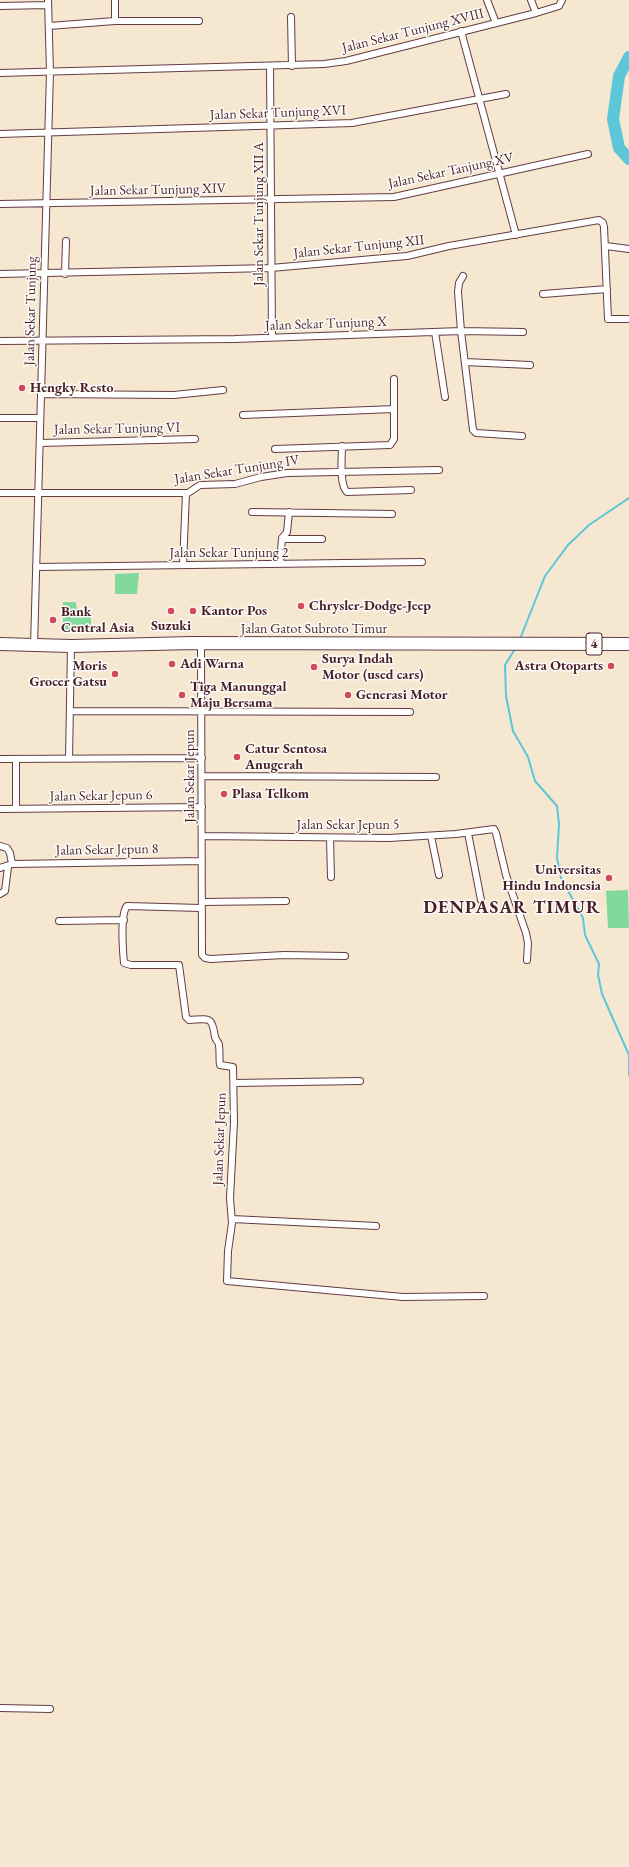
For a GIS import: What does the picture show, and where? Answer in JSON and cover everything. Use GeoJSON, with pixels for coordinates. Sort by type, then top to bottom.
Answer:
{"type":"FeatureCollection","features":[{"type":"Feature","properties":{"kind":"highway","name":"Jalan Gatot Subroto Timur"},"geometry":{"type":"LineString","coordinates":[[0,644],[34,646],[201,644],[629,644]]}},
{"type":"Feature","properties":{"kind":"street"},"geometry":{"type":"LineString","coordinates":[[115,0],[115,21]]}},
{"type":"Feature","properties":{"kind":"street"},"geometry":{"type":"LineString","coordinates":[[487,0],[496,23]]}},
{"type":"Feature","properties":{"kind":"street"},"geometry":{"type":"LineString","coordinates":[[531,0],[536,13]]}},
{"type":"Feature","properties":{"kind":"street","name":"Jalan Sekar Tunjung XVIII"},"geometry":{"type":"LineString","coordinates":[[0,73],[324,64],[346,61],[536,13],[562,2]]}},
{"type":"Feature","properties":{"kind":"street"},"geometry":{"type":"LineString","coordinates":[[0,6],[48,3]]}},
{"type":"Feature","properties":{"kind":"street","name":"Jalan Sekar Tunjung"},"geometry":{"type":"LineString","coordinates":[[34,646],[45,204],[49,133],[50,72],[48,3]]}},
{"type":"Feature","properties":{"kind":"street"},"geometry":{"type":"LineString","coordinates":[[291,17],[292,66]]}},
{"type":"Feature","properties":{"kind":"street"},"geometry":{"type":"LineString","coordinates":[[49,26],[115,21],[199,21]]}},
{"type":"Feature","properties":{"kind":"street"},"geometry":{"type":"LineString","coordinates":[[461,31],[516,235]]}},
{"type":"Feature","properties":{"kind":"street","name":"Jalan Sekar Tunjung XII A"},"geometry":{"type":"LineString","coordinates":[[270,66],[272,337]]}},
{"type":"Feature","properties":{"kind":"street","name":"Jalan Sekar Tunjung XVI"},"geometry":{"type":"LineString","coordinates":[[0,134],[352,123],[506,94]]}},
{"type":"Feature","properties":{"kind":"street","name":"Jalan Sekar Tanjung XV"},"geometry":{"type":"LineString","coordinates":[[270,201],[394,197],[588,154]]}},
{"type":"Feature","properties":{"kind":"street","name":"Jalan Sekar Tunjung XIV"},"geometry":{"type":"LineString","coordinates":[[0,204],[270,201]]}},
{"type":"Feature","properties":{"kind":"street","name":"Jalan Sekar Tunjung XII"},"geometry":{"type":"LineString","coordinates":[[0,274],[65,274],[271,268],[407,256],[449,246],[599,220],[604,223],[608,319],[629,319]]}},
{"type":"Feature","properties":{"kind":"street"},"geometry":{"type":"LineString","coordinates":[[65,274],[66,240]]}},
{"type":"Feature","properties":{"kind":"street"},"geometry":{"type":"LineString","coordinates":[[606,246],[629,249]]}},
{"type":"Feature","properties":{"kind":"street"},"geometry":{"type":"LineString","coordinates":[[463,276],[458,288],[461,331],[473,430],[476,432],[522,436]]}},
{"type":"Feature","properties":{"kind":"street"},"geometry":{"type":"LineString","coordinates":[[543,294],[607,289]]}},
{"type":"Feature","properties":{"kind":"street","name":"Jalan Sekar Tunjung X"},"geometry":{"type":"LineString","coordinates":[[0,341],[42,342],[461,331],[523,332]]}},
{"type":"Feature","properties":{"kind":"street"},"geometry":{"type":"LineString","coordinates":[[435,332],[446,398]]}},
{"type":"Feature","properties":{"kind":"street"},"geometry":{"type":"LineString","coordinates":[[465,362],[530,365]]}},
{"type":"Feature","properties":{"kind":"street"},"geometry":{"type":"LineString","coordinates":[[275,449],[390,445],[392,443],[394,379]]}},
{"type":"Feature","properties":{"kind":"street"},"geometry":{"type":"LineString","coordinates":[[41,394],[174,395],[223,390]]}},
{"type":"Feature","properties":{"kind":"street"},"geometry":{"type":"LineString","coordinates":[[243,415],[394,409]]}},
{"type":"Feature","properties":{"kind":"street"},"geometry":{"type":"LineString","coordinates":[[0,418],[40,418]]}},
{"type":"Feature","properties":{"kind":"street","name":"Jalan Sekar Tunjung VI"},"geometry":{"type":"LineString","coordinates":[[40,443],[195,439]]}},
{"type":"Feature","properties":{"kind":"street"},"geometry":{"type":"LineString","coordinates":[[342,446],[342,471],[344,489],[347,492],[411,490]]}},
{"type":"Feature","properties":{"kind":"street","name":"Jalan Sekar Tunjung IV"},"geometry":{"type":"LineString","coordinates":[[0,493],[186,493],[200,485],[235,484],[271,475],[342,471],[439,470]]}},
{"type":"Feature","properties":{"kind":"street"},"geometry":{"type":"LineString","coordinates":[[183,565],[186,493]]}},
{"type":"Feature","properties":{"kind":"street"},"geometry":{"type":"LineString","coordinates":[[252,512],[392,514]]}},
{"type":"Feature","properties":{"kind":"street"},"geometry":{"type":"LineString","coordinates":[[280,564],[282,539],[287,532],[289,512]]}},
{"type":"Feature","properties":{"kind":"street"},"geometry":{"type":"LineString","coordinates":[[282,539],[322,539]]}},
{"type":"Feature","properties":{"kind":"street","name":"Jalan Sekar Tunjung 2"},"geometry":{"type":"LineString","coordinates":[[36,567],[422,562]]}},
{"type":"Feature","properties":{"kind":"street","name":"Jalan Sekar Jepun"},"geometry":{"type":"LineString","coordinates":[[201,644],[201,951],[205,958],[346,956]]}},
{"type":"Feature","properties":{"kind":"street"},"geometry":{"type":"LineString","coordinates":[[69,759],[71,646]]}},
{"type":"Feature","properties":{"kind":"street"},"geometry":{"type":"LineString","coordinates":[[70,711],[410,712]]}},
{"type":"Feature","properties":{"kind":"street"},"geometry":{"type":"LineString","coordinates":[[0,759],[202,758]]}},
{"type":"Feature","properties":{"kind":"street"},"geometry":{"type":"LineString","coordinates":[[16,759],[16,808]]}},
{"type":"Feature","properties":{"kind":"street"},"geometry":{"type":"LineString","coordinates":[[202,776],[436,777]]}},
{"type":"Feature","properties":{"kind":"street","name":"Jalan Sekar Jepun 6"},"geometry":{"type":"LineString","coordinates":[[0,809],[202,807]]}},
{"type":"Feature","properties":{"kind":"street","name":"Jalan Sekar Jepun 5"},"geometry":{"type":"LineString","coordinates":[[202,836],[330,838],[431,836],[494,829],[506,876],[526,933],[528,943],[527,960]]}},
{"type":"Feature","properties":{"kind":"street"},"geometry":{"type":"LineString","coordinates":[[468,833],[481,900]]}},
{"type":"Feature","properties":{"kind":"street"},"geometry":{"type":"LineString","coordinates":[[431,836],[439,874]]}},
{"type":"Feature","properties":{"kind":"street"},"geometry":{"type":"LineString","coordinates":[[330,838],[331,877]]}},
{"type":"Feature","properties":{"kind":"street"},"geometry":{"type":"LineString","coordinates":[[0,846],[7,848],[10,853],[10,865],[5,891],[0,894]]}},
{"type":"Feature","properties":{"kind":"street","name":"Jalan Sekar Jepun 8"},"geometry":{"type":"LineString","coordinates":[[0,868],[10,865],[202,861]]}},
{"type":"Feature","properties":{"kind":"street"},"geometry":{"type":"LineString","coordinates":[[202,905],[286,901]]}},
{"type":"Feature","properties":{"kind":"street","name":"Jalan Sekar Jepun"},"geometry":{"type":"LineString","coordinates":[[202,905],[128,906],[124,909],[124,963],[131,965],[179,965],[186,1017],[189,1020],[207,1020],[213,1023],[215,1039],[219,1045],[220,1065],[233,1067],[234,1122],[230,1198],[232,1219],[227,1281],[389,1296],[484,1296]]}},
{"type":"Feature","properties":{"kind":"street"},"geometry":{"type":"LineString","coordinates":[[59,921],[124,920]]}},
{"type":"Feature","properties":{"kind":"street"},"geometry":{"type":"LineString","coordinates":[[234,1083],[360,1081]]}},
{"type":"Feature","properties":{"kind":"street"},"geometry":{"type":"LineString","coordinates":[[232,1219],[376,1226]]}},
{"type":"Feature","properties":{"kind":"street"},"geometry":{"type":"LineString","coordinates":[[0,1708],[50,1709]]}},
{"type":"Feature","properties":{"kind":"green space"},"geometry":{"type":"Polygon","coordinates":[[[139,573],[137,594],[115,594],[115,574],[139,573]]]}},
{"type":"Feature","properties":{"kind":"green space"},"geometry":{"type":"Polygon","coordinates":[[[63,602],[76,602],[77,613],[91,613],[91,631],[63,632],[63,602]]]}},
{"type":"Feature","properties":{"kind":"green space"},"geometry":{"type":"Polygon","coordinates":[[[628,890],[629,928],[608,928],[606,891],[628,890]]]}},
{"type":"Feature","properties":{"kind":"waterway"},"geometry":{"type":"LineString","coordinates":[[629,57],[619,76],[613,119],[619,148],[629,159]]}},
{"type":"Feature","properties":{"kind":"waterway"},"geometry":{"type":"LineString","coordinates":[[520,639],[545,576],[568,545],[589,525],[629,498]]}},
{"type":"Feature","properties":{"kind":"waterway"},"geometry":{"type":"LineString","coordinates":[[515,649],[505,665],[506,696],[513,731],[528,757],[535,781],[557,806],[559,824],[557,858],[561,878],[583,918],[585,935],[599,964],[598,975],[602,994],[629,1055]]}},
{"type":"Feature","properties":{"kind":"waterway"},"geometry":{"type":"LineString","coordinates":[[629,1057],[629,1075]]}},
{"type":"Feature","properties":{"kind":"place","name":"Hengky Resto"},"geometry":{"type":"Point","coordinates":[22,388]}},
{"type":"Feature","properties":{"kind":"place","name":"Chrysler-Dodge-Jeep"},"geometry":{"type":"Point","coordinates":[301,606]}},
{"type":"Feature","properties":{"kind":"place","name":"Suzuki"},"geometry":{"type":"Point","coordinates":[171,611]}},
{"type":"Feature","properties":{"kind":"place","name":"Kantor Pos"},"geometry":{"type":"Point","coordinates":[193,611]}},
{"type":"Feature","properties":{"kind":"place","name":"Bank Central Asia"},"geometry":{"type":"Point","coordinates":[53,620]}},
{"type":"Feature","properties":{"kind":"place","name":"Adi Warna"},"geometry":{"type":"Point","coordinates":[172,664]}},
{"type":"Feature","properties":{"kind":"place","name":"Astra Otoparts"},"geometry":{"type":"Point","coordinates":[611,666]}},
{"type":"Feature","properties":{"kind":"place","name":"Surya Indah Motor (used cars)"},"geometry":{"type":"Point","coordinates":[314,667]}},
{"type":"Feature","properties":{"kind":"place","name":"Moris Grocer Gatsu"},"geometry":{"type":"Point","coordinates":[115,674]}},
{"type":"Feature","properties":{"kind":"place","name":"Tiga Manunggal Maju Bersama"},"geometry":{"type":"Point","coordinates":[182,695]}},
{"type":"Feature","properties":{"kind":"place","name":"Generasi Motor"},"geometry":{"type":"Point","coordinates":[348,695]}},
{"type":"Feature","properties":{"kind":"place","name":"Catur Sentosa Anugerah"},"geometry":{"type":"Point","coordinates":[237,757]}},
{"type":"Feature","properties":{"kind":"place","name":"Plasa Telkom"},"geometry":{"type":"Point","coordinates":[224,794]}},
{"type":"Feature","properties":{"kind":"place","name":"Universitas Hindu Indonesia"},"geometry":{"type":"Point","coordinates":[609,878]}},
{"type":"Feature","properties":{"kind":"district","name":"DENPASAR TIMUR"},"geometry":{"type":"Point","coordinates":[512,908]}}]}
